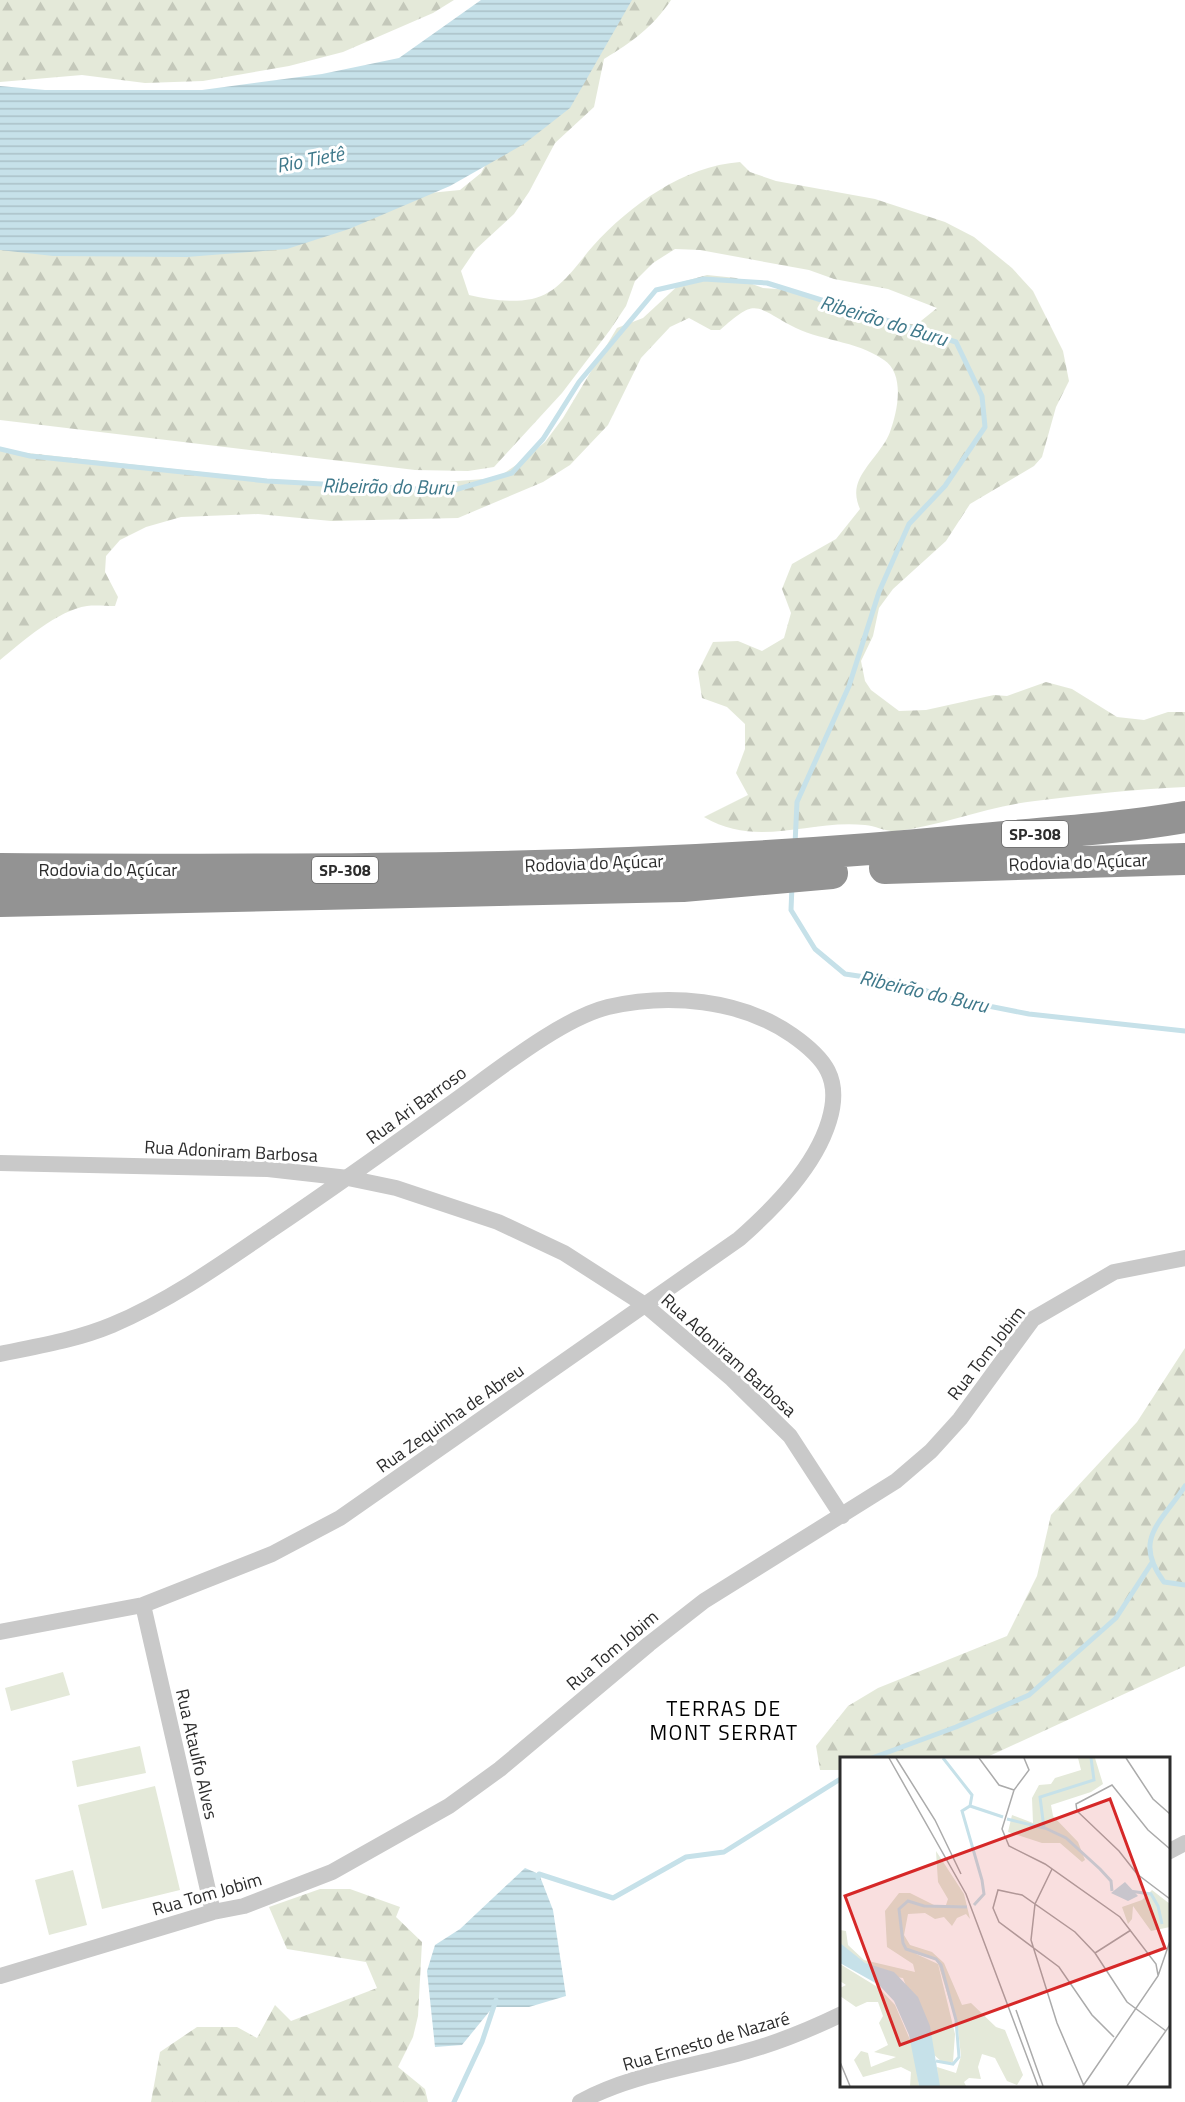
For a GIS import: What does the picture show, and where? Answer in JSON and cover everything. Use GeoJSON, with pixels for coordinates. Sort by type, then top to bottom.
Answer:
{"type":"FeatureCollection","features":[{"type":"Feature","properties":{"kind":"highway","name":"Rodovia do Açúcar"},"geometry":{"type":"LineString","coordinates":[[0,901],[687,873],[891,858],[1185,817]]}},
{"type":"Feature","properties":{"kind":"highway","name":"Rodovia do Açúcar"},"geometry":{"type":"LineString","coordinates":[[891,858],[1185,860]]}},
{"type":"Feature","properties":{"kind":"highway","name":"Rodovia do Açúcar"},"geometry":{"type":"LineString","coordinates":[[0,869],[687,873]]}},
{"type":"Feature","properties":{"kind":"street","name":"Rua Ari Barroso"},"geometry":{"type":"LineString","coordinates":[[0,1354],[63,1341],[140,1312],[213,1270],[348,1178],[533,1045],[607,1007],[663,1000],[720,1003],[750,1015],[787,1032],[818,1053],[833,1081],[835,1103]]}},
{"type":"Feature","properties":{"kind":"street","name":"Rua Zequinha de Abreu"},"geometry":{"type":"LineString","coordinates":[[0,1632],[143,1605],[272,1554],[340,1518],[739,1239],[767,1214],[799,1174],[826,1133],[835,1103]]}},
{"type":"Feature","properties":{"kind":"street","name":"Rua Adoniram Barbosa"},"geometry":{"type":"LineString","coordinates":[[0,1163],[268,1168],[348,1178],[396,1188],[498,1222],[564,1253],[645,1305],[732,1379],[790,1436],[842,1516]]}},
{"type":"Feature","properties":{"kind":"street","name":"Rua Tom Jobim"},"geometry":{"type":"LineString","coordinates":[[0,1976],[213,1912],[243,1906],[332,1872],[449,1806],[500,1769],[704,1601],[896,1481],[931,1451],[960,1419],[1033,1319],[1114,1272],[1185,1258]]}},
{"type":"Feature","properties":{"kind":"street","name":"Rua Ataulfo Alves"},"geometry":{"type":"LineString","coordinates":[[143,1605],[213,1912]]}},
{"type":"Feature","properties":{"kind":"street"},"geometry":{"type":"LineString","coordinates":[[1170,1851],[1185,1843]]}},
{"type":"Feature","properties":{"kind":"street","name":"Rua Ernesto de Nazaré"},"geometry":{"type":"LineString","coordinates":[[580,2102],[632,2081],[747,2051],[802,2033],[840,2015]]}},
{"type":"Feature","properties":{"kind":"green space"},"geometry":{"type":"Polygon","coordinates":[[[0,0],[454,0],[433,13],[343,52],[289,66],[203,81],[145,83],[82,75],[0,82],[0,0]]]}},
{"type":"Feature","properties":{"kind":"green space"},"geometry":{"type":"Polygon","coordinates":[[[573,0],[671,0],[641,33],[604,59],[594,107],[555,143],[529,192],[514,214],[476,249],[461,271],[469,295],[508,301],[542,296],[559,285],[593,246],[641,202],[659,190],[699,171],[740,162],[750,172],[776,181],[875,199],[945,222],[974,237],[1012,268],[1033,291],[1063,351],[1069,381],[1056,407],[1042,457],[1034,466],[970,504],[946,541],[893,589],[879,608],[873,636],[861,661],[865,681],[871,690],[899,711],[926,710],[994,695],[1007,696],[1046,682],[1072,689],[1117,717],[1144,720],[1168,712],[1185,712],[1185,787],[1110,792],[1018,803],[897,831],[844,824],[784,831],[744,831],[724,826],[704,817],[748,795],[736,773],[745,749],[745,724],[727,707],[702,698],[698,672],[713,642],[738,641],[762,651],[784,638],[791,613],[782,589],[792,564],[836,539],[860,509],[857,486],[863,472],[887,439],[893,423],[898,393],[895,374],[891,366],[873,353],[801,330],[768,312],[754,308],[740,314],[720,330],[711,330],[689,318],[670,327],[641,358],[608,425],[570,465],[543,482],[458,518],[331,521],[258,514],[181,517],[146,527],[120,540],[106,556],[105,572],[118,597],[115,606],[87,606],[64,614],[41,628],[0,660],[0,450],[385,492],[444,482],[497,478],[545,442],[563,418],[617,328],[643,318],[682,282],[707,275],[736,278],[763,288],[790,290],[817,301],[842,302],[890,320],[916,325],[937,308],[888,289],[834,279],[809,270],[700,250],[675,249],[653,263],[635,281],[626,306],[610,330],[562,393],[494,467],[468,471],[415,470],[0,420],[0,235],[460,190],[481,173],[573,0]]]}},
{"type":"Feature","properties":{"kind":"green space"},"geometry":{"type":"Polygon","coordinates":[[[1185,1348],[1185,1666],[987,1757],[840,1757],[840,1770],[820,1770],[816,1746],[848,1706],[878,1688],[1007,1636],[1037,1576],[1051,1515],[1137,1422],[1185,1348]]]}},
{"type":"Feature","properties":{"kind":"green space"},"geometry":{"type":"Polygon","coordinates":[[[63,1672],[70,1695],[11,1711],[5,1688],[63,1672]]]}},
{"type":"Feature","properties":{"kind":"green space"},"geometry":{"type":"Polygon","coordinates":[[[140,1746],[146,1773],[77,1787],[72,1761],[140,1746]]]}},
{"type":"Feature","properties":{"kind":"green space"},"geometry":{"type":"Polygon","coordinates":[[[155,1786],[180,1890],[102,1909],[78,1805],[155,1786]]]}},
{"type":"Feature","properties":{"kind":"green space"},"geometry":{"type":"Polygon","coordinates":[[[73,1870],[87,1925],[49,1935],[35,1880],[73,1870]]]}},
{"type":"Feature","properties":{"kind":"green space"},"geometry":{"type":"Polygon","coordinates":[[[320,1889],[350,1889],[400,1907],[396,1917],[422,1942],[418,2016],[413,2037],[398,2067],[425,2089],[428,2102],[151,2102],[160,2052],[197,2027],[237,2027],[257,2038],[275,2005],[291,2021],[377,1988],[366,1962],[287,1949],[269,1907],[320,1889]]]}},
{"type":"Feature","properties":{"kind":"water","name":"Rio Tietê"},"geometry":{"type":"Polygon","coordinates":[[[481,0],[632,0],[570,108],[524,144],[450,186],[349,229],[287,249],[187,257],[53,256],[0,250],[0,86],[45,90],[202,90],[322,74],[399,58],[481,0]]]}},
{"type":"Feature","properties":{"kind":"water"},"geometry":{"type":"Polygon","coordinates":[[[525,1868],[539,1874],[553,1910],[566,1996],[529,2007],[493,2007],[462,2045],[435,2047],[427,1971],[435,1945],[460,1929],[525,1868]]]}},
{"type":"Feature","properties":{"kind":"waterway","name":"Ribeirão do Buru"},"geometry":{"type":"LineString","coordinates":[[0,449],[30,456],[267,481],[451,491],[512,473],[543,439],[579,382],[656,290],[704,279],[767,283],[956,342],[982,396],[985,427],[945,486],[909,524],[879,592],[849,686],[797,802],[795,844]]}},
{"type":"Feature","properties":{"kind":"waterway","name":"Ribeirão do Buru"},"geometry":{"type":"LineString","coordinates":[[792,886],[791,910],[815,949],[845,974],[899,982],[948,998],[1029,1014],[1185,1031]]}},
{"type":"Feature","properties":{"kind":"waterway","name":"Ribeirão do Buru"},"geometry":{"type":"LineString","coordinates":[[1185,1486],[1159,1521],[1150,1542],[1150,1554],[1164,1582],[1185,1585]]}},
{"type":"Feature","properties":{"kind":"waterway"},"geometry":{"type":"LineString","coordinates":[[875,1757],[956,1727],[1029,1695],[1116,1618],[1151,1564]]}},
{"type":"Feature","properties":{"kind":"waterway"},"geometry":{"type":"LineString","coordinates":[[538,1878],[539,1874],[613,1898],[686,1857],[724,1852],[840,1779]]}},
{"type":"Feature","properties":{"kind":"waterway"},"geometry":{"type":"LineString","coordinates":[[454,2102],[482,2042],[496,2000]]}},
{"type":"Feature","properties":{"kind":"district","name":"TERRAS DE MONT SERRAT"},"geometry":{"type":"Point","coordinates":[724,1720]}}]}
